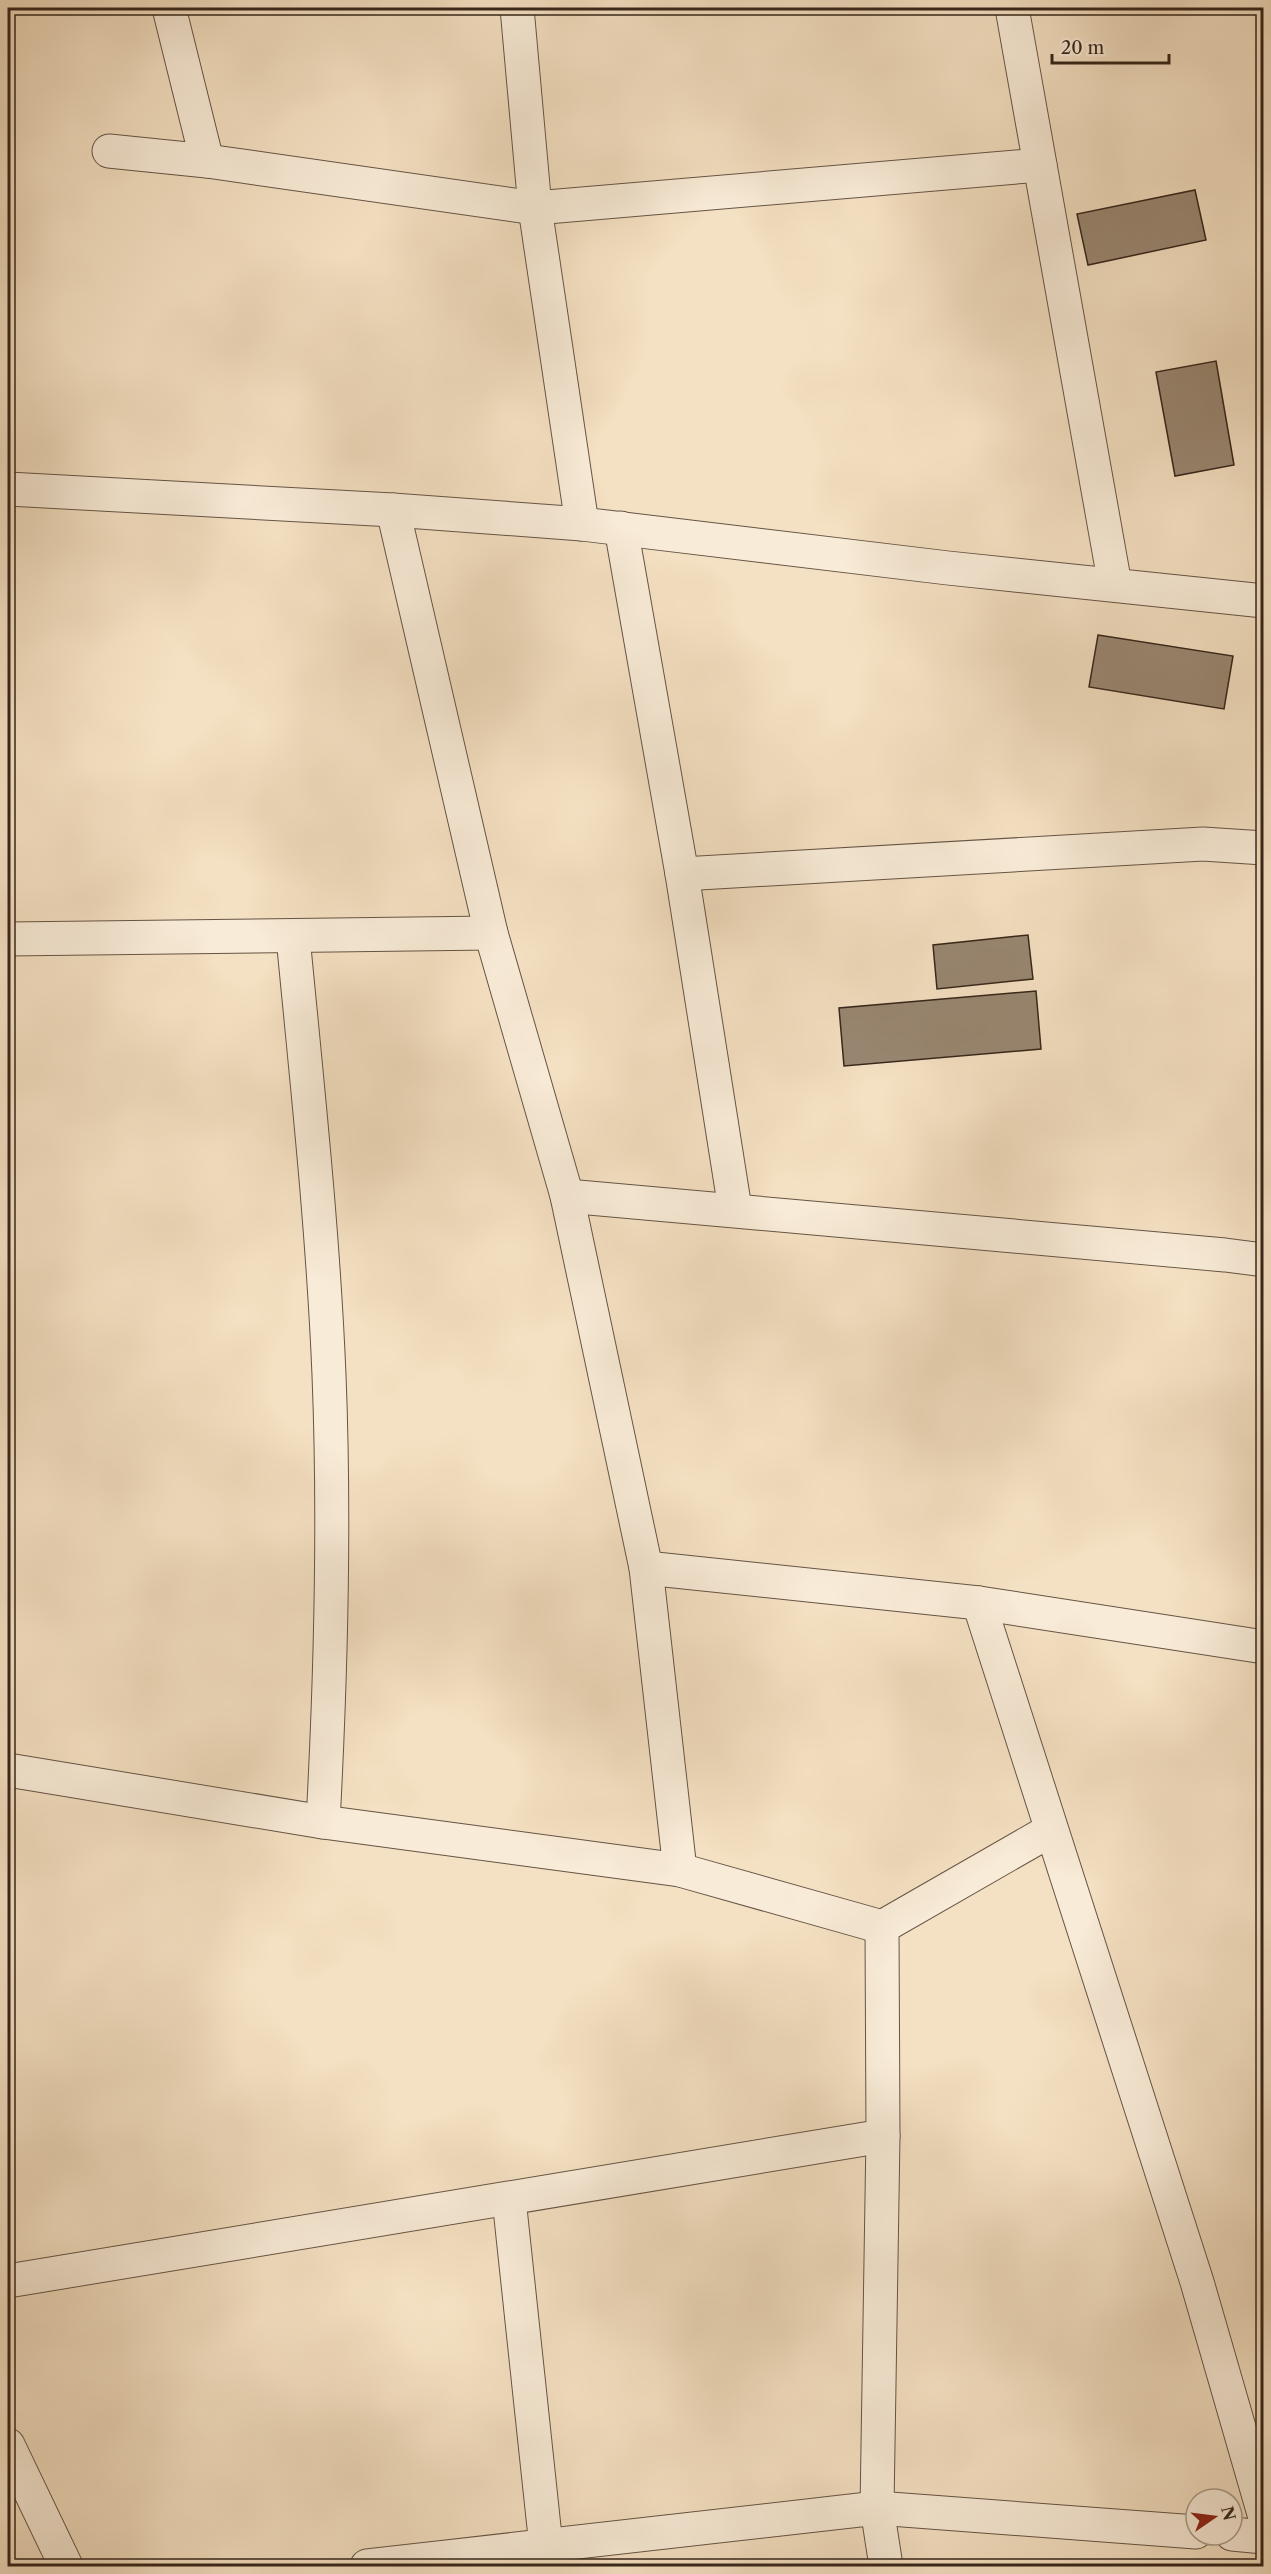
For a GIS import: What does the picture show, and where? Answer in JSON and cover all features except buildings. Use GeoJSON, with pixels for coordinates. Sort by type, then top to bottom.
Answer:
{"type":"FeatureCollection","features":[{"type":"Feature","properties":{"kind":"street"},"geometry":{"type":"LineString","coordinates":[[169,8],[207,161]]}},
{"type":"Feature","properties":{"kind":"street"},"geometry":{"type":"LineString","coordinates":[[517,8],[535,208],[582,524]]}},
{"type":"Feature","properties":{"kind":"street"},"geometry":{"type":"LineString","coordinates":[[1012,8],[1115,585]]}},
{"type":"Feature","properties":{"kind":"street"},"geometry":{"type":"LineString","coordinates":[[109,151],[207,161],[535,208],[1040,165]]}},
{"type":"Feature","properties":{"kind":"street"},"geometry":{"type":"LineString","coordinates":[[8,489],[393,510],[582,524],[1263,601]]}},
{"type":"Feature","properties":{"kind":"street"},"geometry":{"type":"LineString","coordinates":[[393,510],[491,933],[567,1196],[646,1568],[680,1870]]}},
{"type":"Feature","properties":{"kind":"street"},"geometry":{"type":"LineString","coordinates":[[621,528],[682,874],[735,1209]]}},
{"type":"Feature","properties":{"kind":"street"},"geometry":{"type":"LineString","coordinates":[[682,874],[1203,844],[1263,848]]}},
{"type":"Feature","properties":{"kind":"street"},"geometry":{"type":"LineString","coordinates":[[8,939],[293,938],[491,933]]}},
{"type":"Feature","properties":{"kind":"street"},"geometry":{"type":"LineString","coordinates":[[293,938],[320,1227],[333,1493],[330,1686],[323,1822]]}},
{"type":"Feature","properties":{"kind":"street"},"geometry":{"type":"LineString","coordinates":[[567,1196],[735,1209],[1263,1260]]}},
{"type":"Feature","properties":{"kind":"street"},"geometry":{"type":"LineString","coordinates":[[646,1568],[979,1603],[1263,1647]]}},
{"type":"Feature","properties":{"kind":"street"},"geometry":{"type":"LineString","coordinates":[[979,1603],[1197,2282],[1263,2514]]}},
{"type":"Feature","properties":{"kind":"street"},"geometry":{"type":"LineString","coordinates":[[8,1770],[323,1822],[680,1870],[882,1927],[1051,1830]]}},
{"type":"Feature","properties":{"kind":"street"},"geometry":{"type":"LineString","coordinates":[[882,1927],[883,2136],[877,2508],[886,2566]]}},
{"type":"Feature","properties":{"kind":"street"},"geometry":{"type":"LineString","coordinates":[[8,2281],[883,2136]]}},
{"type":"Feature","properties":{"kind":"street"},"geometry":{"type":"LineString","coordinates":[[509,2199],[546,2546]]}},
{"type":"Feature","properties":{"kind":"street"},"geometry":{"type":"LineString","coordinates":[[8,2445],[66,2566]]}},
{"type":"Feature","properties":{"kind":"street"},"geometry":{"type":"LineString","coordinates":[[367,2566],[877,2508],[1184,2531]]}},
{"type":"Feature","properties":{"kind":"street"},"geometry":{"type":"LineString","coordinates":[[1244,2535],[1263,2537]]}}]}
